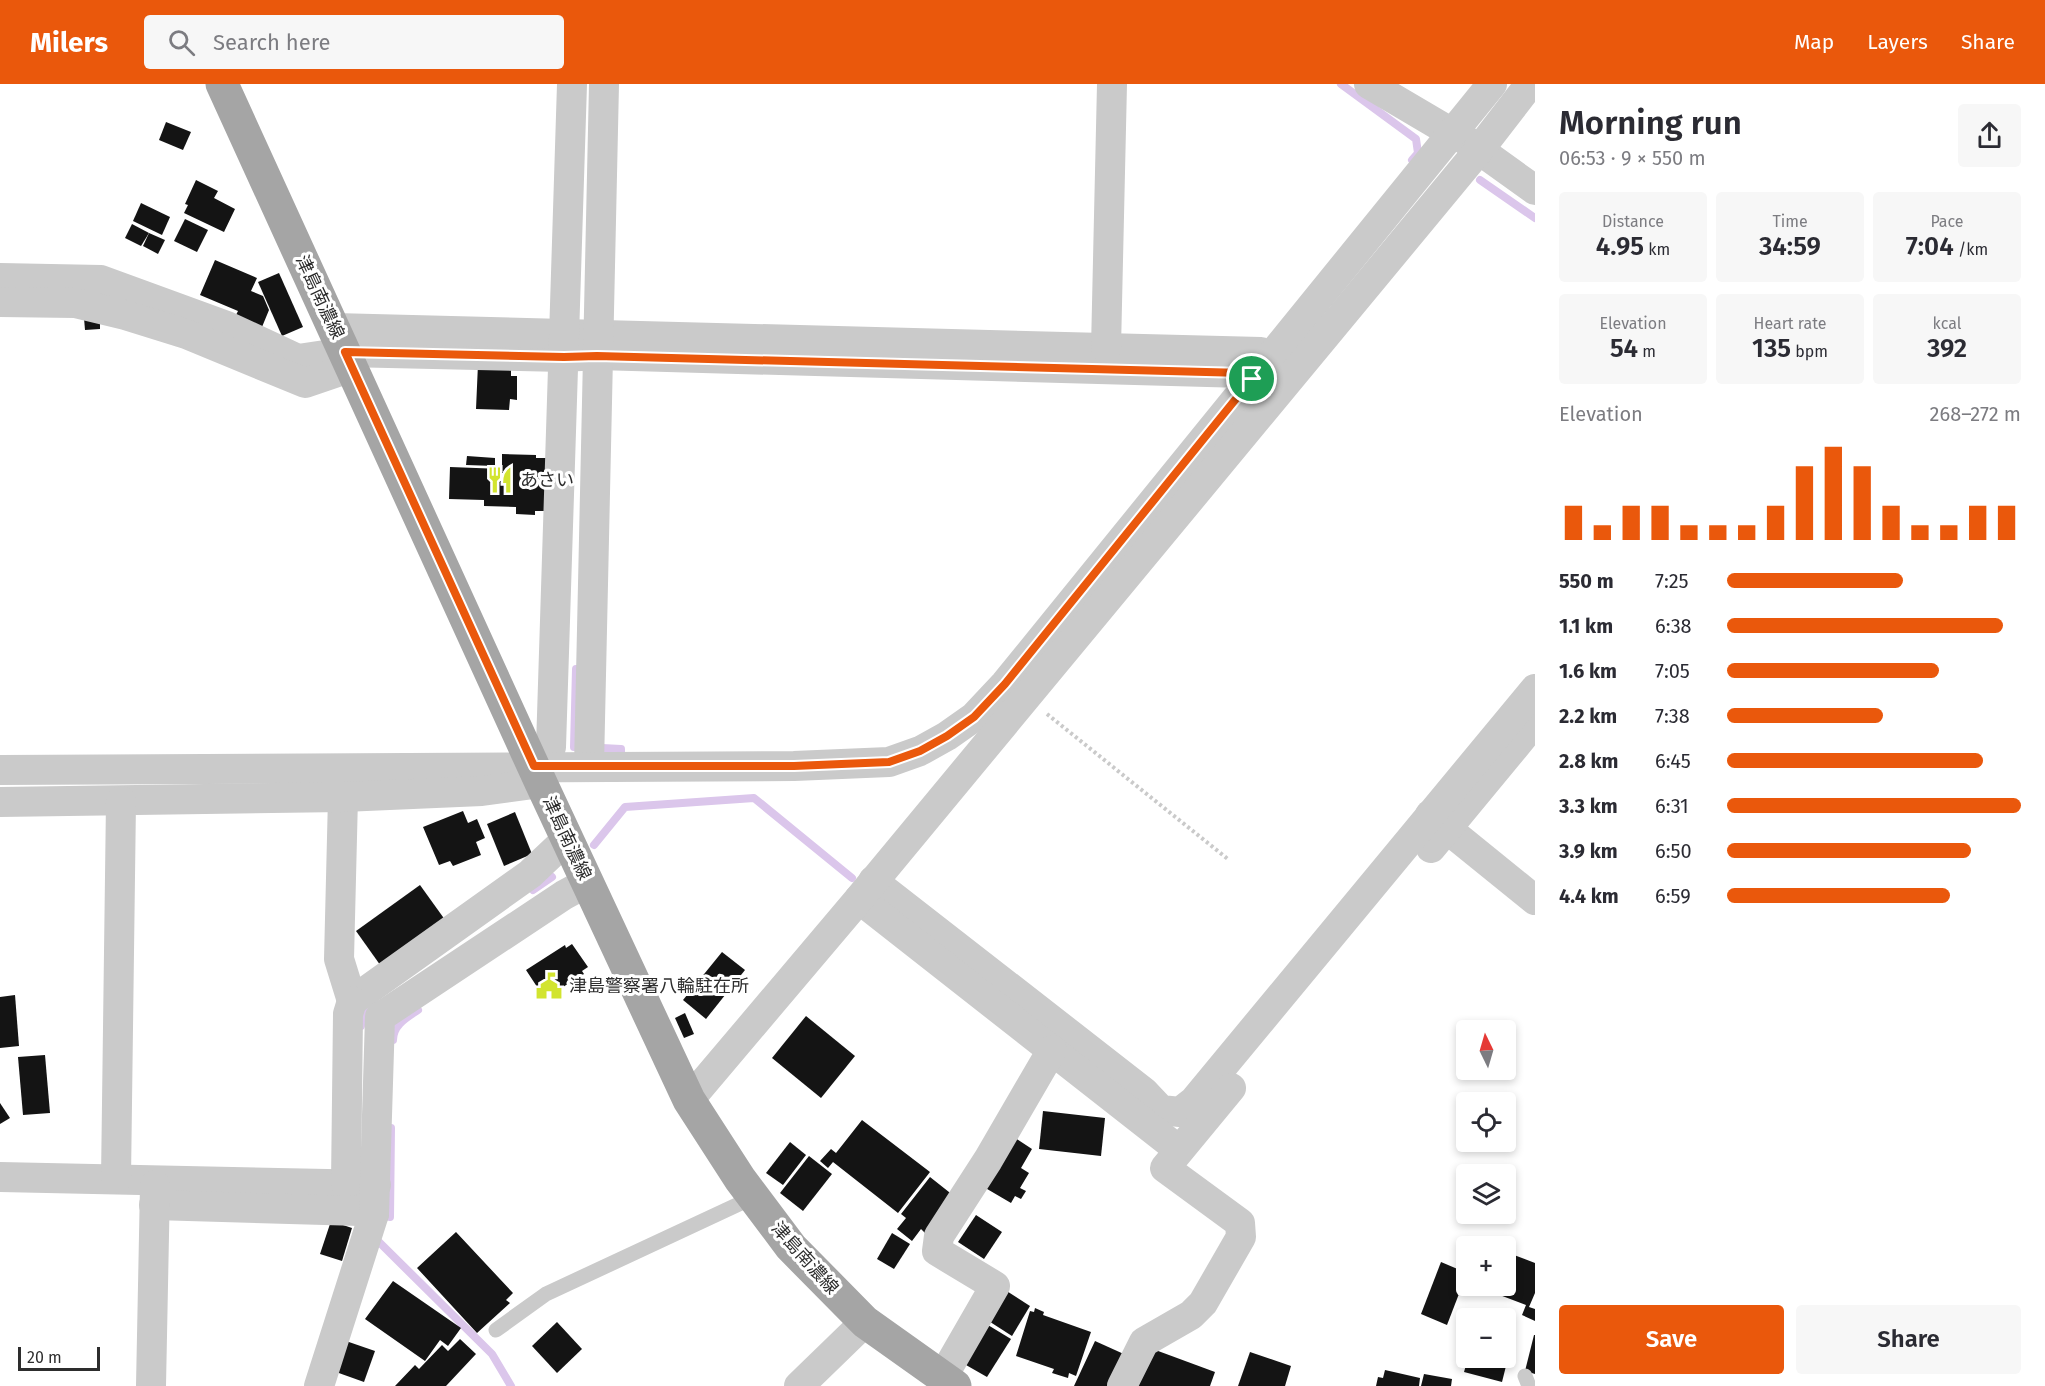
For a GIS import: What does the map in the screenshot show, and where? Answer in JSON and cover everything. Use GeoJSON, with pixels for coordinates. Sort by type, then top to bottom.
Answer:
{"type":"FeatureCollection","features":[{"type":"Feature","properties":{"kind":"main road","name":"津島南濃線"},"geometry":{"type":"LineString","coordinates":[[222,84],[537,775],[689,1100],[740,1179],[791,1247],[865,1322],[949,1382]]}},
{"type":"Feature","properties":{"kind":"street"},"geometry":{"type":"LineString","coordinates":[[537,775],[551,747],[572,84]]}},
{"type":"Feature","properties":{"kind":"street"},"geometry":{"type":"LineString","coordinates":[[589,766],[604,84]]}},
{"type":"Feature","properties":{"kind":"street"},"geometry":{"type":"LineString","coordinates":[[1106,348],[1112,84]]}},
{"type":"Feature","properties":{"kind":"street"},"geometry":{"type":"LineString","coordinates":[[1369,84],[1453,132],[1535,190]]}},
{"type":"Feature","properties":{"kind":"street"},"geometry":{"type":"LineString","coordinates":[[0,802],[343,797],[482,791],[537,775],[589,766],[794,766],[889,762],[920,751],[974,717],[1005,684],[1492,84]]}},
{"type":"Feature","properties":{"kind":"street"},"geometry":{"type":"LineString","coordinates":[[689,1100],[866,890],[1479,150],[1530,84]]}},
{"type":"Feature","properties":{"kind":"street"},"geometry":{"type":"LineString","coordinates":[[0,278],[101,280],[227,326],[298,359],[344,349],[565,345],[1106,348],[1261,352],[1261,368]]}},
{"type":"Feature","properties":{"kind":"street"},"geometry":{"type":"LineString","coordinates":[[0,302],[75,303],[125,315],[186,334],[305,383],[344,349]]}},
{"type":"Feature","properties":{"kind":"street"},"geometry":{"type":"LineString","coordinates":[[598,345],[1244,373],[1261,368]]}},
{"type":"Feature","properties":{"kind":"street"},"geometry":{"type":"LineString","coordinates":[[1122,1386],[1144,1342],[1191,1314],[1203,1303],[1241,1237],[1240,1223],[1165,1168],[1439,822],[1535,689]]}},
{"type":"Feature","properties":{"kind":"street"},"geometry":{"type":"LineString","coordinates":[[866,890],[1144,1092],[1161,1110],[1180,1112],[1194,1101],[1439,822],[1535,722]]}},
{"type":"Feature","properties":{"kind":"street"},"geometry":{"type":"LineString","coordinates":[[0,770],[537,775]]}},
{"type":"Feature","properties":{"kind":"street"},"geometry":{"type":"LineString","coordinates":[[343,797],[339,959],[352,1001],[348,1014],[346,1184]]}},
{"type":"Feature","properties":{"kind":"street"},"geometry":{"type":"LineString","coordinates":[[116,1179],[121,801]]}},
{"type":"Feature","properties":{"kind":"street"},"geometry":{"type":"LineString","coordinates":[[1439,822],[1535,900]]}},
{"type":"Feature","properties":{"kind":"street"},"geometry":{"type":"LineString","coordinates":[[352,1001],[530,874],[567,839]]}},
{"type":"Feature","properties":{"kind":"street"},"geometry":{"type":"LineString","coordinates":[[319,1386],[374,1214],[380,1017],[564,895],[588,882]]}},
{"type":"Feature","properties":{"kind":"street"},"geometry":{"type":"LineString","coordinates":[[866,890],[1052,1050],[1179,1150]]}},
{"type":"Feature","properties":{"kind":"street"},"geometry":{"type":"LineString","coordinates":[[949,1382],[996,1286],[937,1251],[939,1236],[988,1160],[1052,1050]]}},
{"type":"Feature","properties":{"kind":"street"},"geometry":{"type":"LineString","coordinates":[[0,1177],[116,1179],[155,1192],[189,1193],[374,1214]]}},
{"type":"Feature","properties":{"kind":"street"},"geometry":{"type":"LineString","coordinates":[[189,1193],[346,1184],[376,1185]]}},
{"type":"Feature","properties":{"kind":"street"},"geometry":{"type":"LineString","coordinates":[[151,1386],[155,1192]]}},
{"type":"Feature","properties":{"kind":"street"},"geometry":{"type":"LineString","coordinates":[[799,1386],[865,1322]]}},
{"type":"Feature","properties":{"kind":"lane"},"geometry":{"type":"LineString","coordinates":[[496,1330],[546,1294],[754,1197]]}},
{"type":"Feature","properties":{"kind":"path"},"geometry":{"type":"LineString","coordinates":[[1026,697],[1229,860]]}},
{"type":"Feature","properties":{"kind":"building"},"geometry":{"type":"Polygon","coordinates":[[[166,122],[191,132],[183,150],[159,140],[166,122]]]}},
{"type":"Feature","properties":{"kind":"building"},"geometry":{"type":"Polygon","coordinates":[[[196,180],[218,191],[214,198],[235,209],[224,232],[184,213],[188,205],[185,204],[196,180]]]}},
{"type":"Feature","properties":{"kind":"building"},"geometry":{"type":"Polygon","coordinates":[[[141,203],[170,217],[162,235],[133,221],[141,203]]]}},
{"type":"Feature","properties":{"kind":"building"},"geometry":{"type":"Polygon","coordinates":[[[185,219],[208,230],[197,252],[174,241],[185,219]]]}},
{"type":"Feature","properties":{"kind":"building"},"geometry":{"type":"Polygon","coordinates":[[[132,224],[149,233],[141,246],[125,238],[132,224]]]}},
{"type":"Feature","properties":{"kind":"building"},"geometry":{"type":"Polygon","coordinates":[[[149,233],[165,240],[158,254],[143,246],[149,233]]]}},
{"type":"Feature","properties":{"kind":"building"},"geometry":{"type":"Polygon","coordinates":[[[215,260],[257,278],[251,291],[263,296],[269,310],[262,327],[236,315],[238,311],[200,295],[215,260]]]}},
{"type":"Feature","properties":{"kind":"building"},"geometry":{"type":"Polygon","coordinates":[[[279,273],[303,327],[282,336],[258,282],[279,273]]]}},
{"type":"Feature","properties":{"kind":"building"},"geometry":{"type":"Polygon","coordinates":[[[84,318],[100,318],[100,329],[85,330],[84,318]]]}},
{"type":"Feature","properties":{"kind":"building"},"geometry":{"type":"Polygon","coordinates":[[[478,364],[511,364],[511,376],[517,376],[517,400],[510,399],[509,410],[476,409],[478,364]]]}},
{"type":"Feature","properties":{"kind":"building"},"geometry":{"type":"Polygon","coordinates":[[[502,454],[536,455],[536,458],[546,458],[547,511],[535,511],[535,515],[516,514],[516,507],[484,506],[484,500],[449,499],[450,467],[502,469],[502,454]]]}},
{"type":"Feature","properties":{"kind":"building"},"geometry":{"type":"Polygon","coordinates":[[[467,456],[495,458],[495,466],[466,465],[467,456]]]}},
{"type":"Feature","properties":{"kind":"building"},"geometry":{"type":"Polygon","coordinates":[[[463,811],[468,823],[477,819],[485,838],[476,842],[481,855],[453,866],[450,861],[439,865],[423,827],[463,811]]]}},
{"type":"Feature","properties":{"kind":"building"},"geometry":{"type":"Polygon","coordinates":[[[515,812],[532,854],[504,866],[487,824],[515,812]]]}},
{"type":"Feature","properties":{"kind":"building"},"geometry":{"type":"Polygon","coordinates":[[[420,885],[448,924],[383,969],[356,931],[420,885]]]}},
{"type":"Feature","properties":{"kind":"building"},"geometry":{"type":"Polygon","coordinates":[[[572,944],[588,967],[582,971],[584,974],[558,990],[561,994],[555,999],[552,995],[545,999],[526,970],[565,945],[566,948],[572,944]]]}},
{"type":"Feature","properties":{"kind":"building"},"geometry":{"type":"Polygon","coordinates":[[[722,952],[745,970],[706,1019],[683,1000],[722,952]]]}},
{"type":"Feature","properties":{"kind":"building"},"geometry":{"type":"Polygon","coordinates":[[[15,995],[19,1046],[0,1048],[0,997],[15,995]]]}},
{"type":"Feature","properties":{"kind":"building"},"geometry":{"type":"Polygon","coordinates":[[[685,1013],[694,1034],[684,1038],[675,1018],[685,1013]]]}},
{"type":"Feature","properties":{"kind":"building"},"geometry":{"type":"Polygon","coordinates":[[[806,1016],[855,1056],[821,1098],[772,1058],[806,1016]]]}},
{"type":"Feature","properties":{"kind":"building"},"geometry":{"type":"Polygon","coordinates":[[[45,1055],[50,1113],[23,1115],[18,1057],[45,1055]]]}},
{"type":"Feature","properties":{"kind":"building"},"geometry":{"type":"Polygon","coordinates":[[[0,1103],[10,1118],[0,1124],[0,1103]]]}},
{"type":"Feature","properties":{"kind":"building"},"geometry":{"type":"Polygon","coordinates":[[[1043,1111],[1105,1118],[1101,1156],[1039,1149],[1043,1111]]]}},
{"type":"Feature","properties":{"kind":"building"},"geometry":{"type":"Polygon","coordinates":[[[862,1120],[930,1172],[898,1213],[833,1162],[828,1168],[820,1161],[831,1149],[836,1153],[862,1120]]]}},
{"type":"Feature","properties":{"kind":"building"},"geometry":{"type":"Polygon","coordinates":[[[1012,1136],[1032,1149],[1021,1168],[1029,1173],[1020,1188],[1026,1191],[1021,1199],[1015,1196],[1011,1203],[982,1186],[1012,1136]]]}},
{"type":"Feature","properties":{"kind":"building"},"geometry":{"type":"Polygon","coordinates":[[[790,1142],[806,1155],[783,1185],[766,1173],[790,1142]]]}},
{"type":"Feature","properties":{"kind":"building"},"geometry":{"type":"Polygon","coordinates":[[[809,1156],[832,1174],[803,1211],[780,1193],[809,1156]]]}},
{"type":"Feature","properties":{"kind":"building"},"geometry":{"type":"Polygon","coordinates":[[[930,1177],[954,1196],[925,1233],[921,1229],[912,1241],[897,1229],[906,1218],[901,1214],[930,1177]]]}},
{"type":"Feature","properties":{"kind":"building"},"geometry":{"type":"Polygon","coordinates":[[[976,1215],[1002,1232],[984,1259],[958,1242],[976,1215]]]}},
{"type":"Feature","properties":{"kind":"building"},"geometry":{"type":"Polygon","coordinates":[[[331,1221],[352,1228],[342,1261],[320,1254],[331,1221]]]}},
{"type":"Feature","properties":{"kind":"building"},"geometry":{"type":"Polygon","coordinates":[[[456,1232],[513,1293],[506,1300],[510,1303],[477,1333],[417,1268],[456,1232]]]}},
{"type":"Feature","properties":{"kind":"building"},"geometry":{"type":"Polygon","coordinates":[[[892,1233],[910,1244],[894,1269],[877,1259],[892,1233]]]}},
{"type":"Feature","properties":{"kind":"building"},"geometry":{"type":"Polygon","coordinates":[[[1516,1256],[1535,1263],[1535,1293],[1529,1307],[1535,1309],[1535,1321],[1522,1315],[1526,1305],[1502,1296],[1516,1296],[1516,1256]]]}},
{"type":"Feature","properties":{"kind":"building"},"geometry":{"type":"Polygon","coordinates":[[[1441,1262],[1456,1268],[1456,1296],[1458,1296],[1447,1325],[1421,1314],[1441,1262]]]}},
{"type":"Feature","properties":{"kind":"building"},"geometry":{"type":"Polygon","coordinates":[[[393,1281],[461,1328],[448,1346],[440,1340],[425,1361],[365,1319],[393,1281]]]}},
{"type":"Feature","properties":{"kind":"building"},"geometry":{"type":"Polygon","coordinates":[[[1002,1288],[1030,1306],[1012,1336],[984,1318],[1002,1288]]]}},
{"type":"Feature","properties":{"kind":"building"},"geometry":{"type":"Polygon","coordinates":[[[1035,1308],[1044,1312],[1043,1315],[1091,1332],[1076,1376],[1069,1373],[1068,1378],[1052,1373],[1054,1369],[1016,1356],[1030,1311],[1034,1312],[1035,1308]]]}},
{"type":"Feature","properties":{"kind":"building"},"geometry":{"type":"Polygon","coordinates":[[[557,1322],[582,1349],[557,1373],[532,1346],[557,1322]]]}},
{"type":"Feature","properties":{"kind":"building"},"geometry":{"type":"Polygon","coordinates":[[[983,1322],[1011,1339],[987,1377],[959,1361],[983,1322]]]}},
{"type":"Feature","properties":{"kind":"building"},"geometry":{"type":"Polygon","coordinates":[[[1535,1335],[1535,1374],[1525,1371],[1535,1335]]]}},
{"type":"Feature","properties":{"kind":"building"},"geometry":{"type":"Polygon","coordinates":[[[460,1339],[476,1354],[446,1386],[395,1386],[415,1365],[419,1369],[442,1345],[448,1351],[460,1339]]]}},
{"type":"Feature","properties":{"kind":"building"},"geometry":{"type":"Polygon","coordinates":[[[346,1341],[375,1351],[364,1382],[336,1372],[346,1341]]]}},
{"type":"Feature","properties":{"kind":"building"},"geometry":{"type":"Polygon","coordinates":[[[1095,1341],[1126,1355],[1111,1386],[1074,1386],[1095,1341]]]}},
{"type":"Feature","properties":{"kind":"building"},"geometry":{"type":"Polygon","coordinates":[[[1150,1348],[1215,1372],[1210,1386],[1136,1386],[1150,1348]]]}},
{"type":"Feature","properties":{"kind":"building"},"geometry":{"type":"Polygon","coordinates":[[[1250,1352],[1291,1366],[1285,1386],[1238,1386],[1250,1352]]]}},
{"type":"Feature","properties":{"kind":"building"},"geometry":{"type":"Polygon","coordinates":[[[1465,1368],[1506,1368],[1502,1382],[1464,1372],[1465,1368]]]}},
{"type":"Feature","properties":{"kind":"building"},"geometry":{"type":"Polygon","coordinates":[[[1385,1370],[1420,1378],[1419,1386],[1376,1386],[1378,1377],[1383,1378],[1385,1370]]]}},
{"type":"Feature","properties":{"kind":"building"},"geometry":{"type":"Polygon","coordinates":[[[1424,1374],[1452,1379],[1451,1386],[1421,1386],[1424,1374]]]}},
{"type":"Feature","properties":{"kind":"waterway"},"geometry":{"type":"LineString","coordinates":[[1341,84],[1416,139],[1418,153],[1412,160]]}},
{"type":"Feature","properties":{"kind":"waterway"},"geometry":{"type":"LineString","coordinates":[[1480,180],[1535,218]]}},
{"type":"Feature","properties":{"kind":"waterway"},"geometry":{"type":"LineString","coordinates":[[574,747],[576,669]]}},
{"type":"Feature","properties":{"kind":"waterway"},"geometry":{"type":"LineString","coordinates":[[602,748],[621,749],[621,756]]}},
{"type":"Feature","properties":{"kind":"waterway"},"geometry":{"type":"LineString","coordinates":[[594,845],[625,807],[754,798],[852,878]]}},
{"type":"Feature","properties":{"kind":"waterway"},"geometry":{"type":"LineString","coordinates":[[533,890],[552,877]]}},
{"type":"Feature","properties":{"kind":"waterway"},"geometry":{"type":"LineString","coordinates":[[361,1026],[365,1012],[375,1001]]}},
{"type":"Feature","properties":{"kind":"waterway"},"geometry":{"type":"LineString","coordinates":[[393,1040],[398,1026],[418,1010]]}},
{"type":"Feature","properties":{"kind":"waterway"},"geometry":{"type":"LineString","coordinates":[[390,1217],[391,1128]]}},
{"type":"Feature","properties":{"kind":"waterway"},"geometry":{"type":"LineString","coordinates":[[379,1242],[492,1354],[511,1386]]}},
{"type":"Feature","properties":{"kind":"place","name":"あさい"},"geometry":{"type":"Point","coordinates":[500,480]}},
{"type":"Feature","properties":{"kind":"place","name":"津島警察署八輪駐在所"},"geometry":{"type":"Point","coordinates":[549,986]}},
{"type":"Feature","properties":{"kind":"route"},"geometry":{"type":"LineString","coordinates":[[345,352],[597,356],[1244,373],[1252,379],[1005,684],[974,717],[920,751],[889,762],[794,766],[534,766],[345,352]]}}]}
